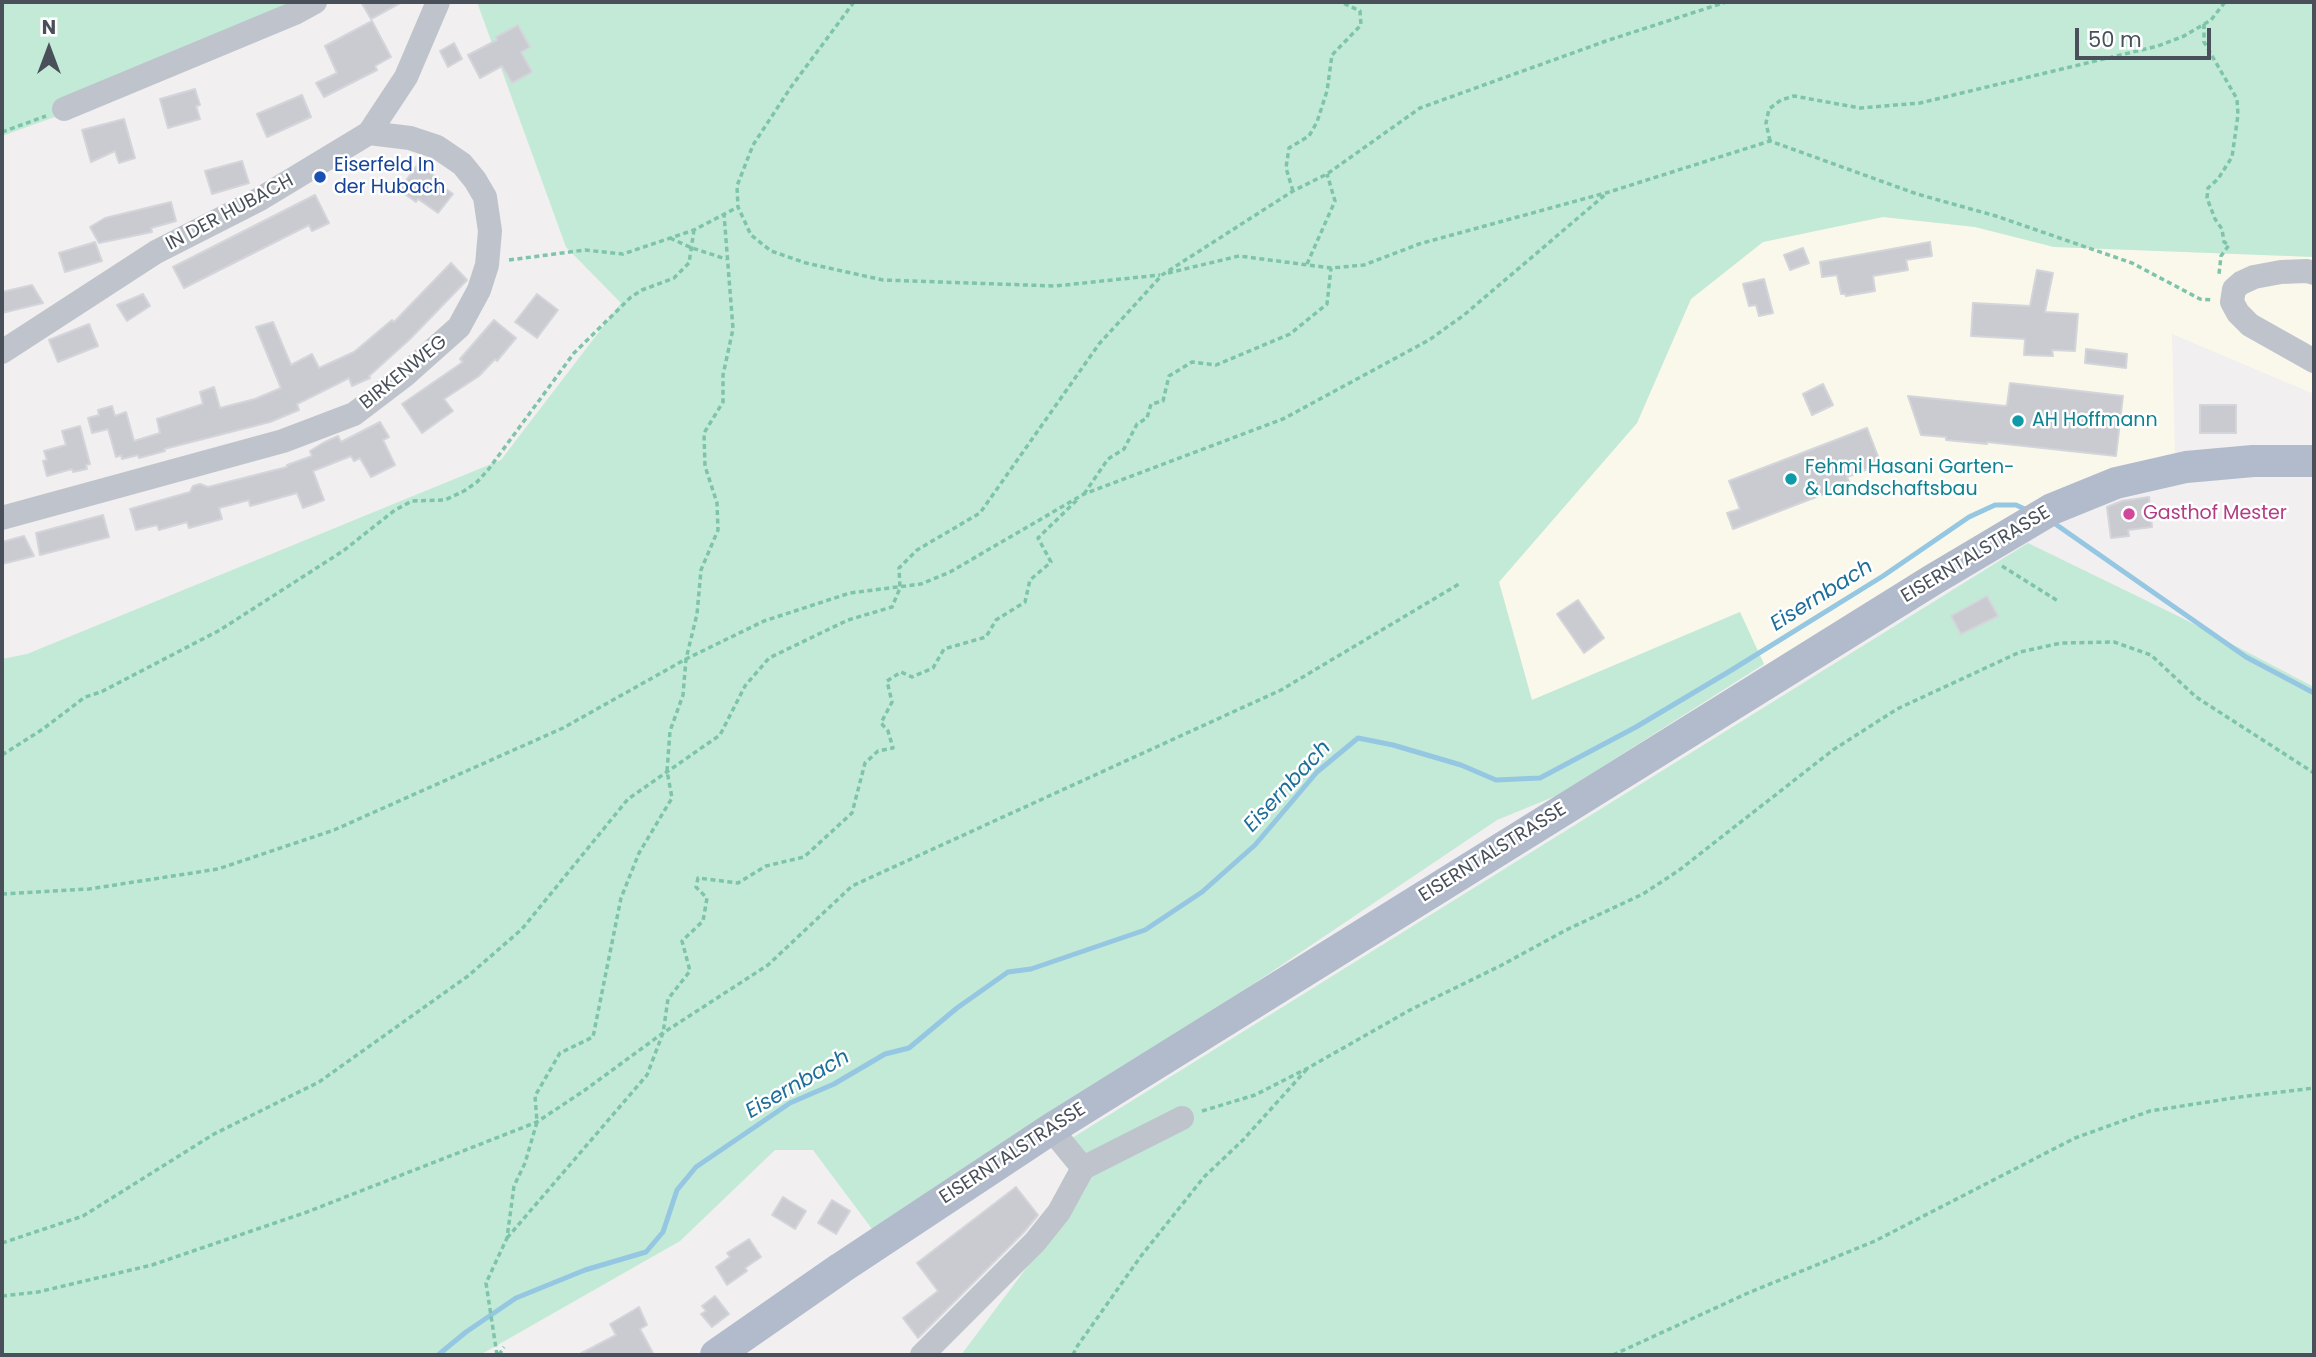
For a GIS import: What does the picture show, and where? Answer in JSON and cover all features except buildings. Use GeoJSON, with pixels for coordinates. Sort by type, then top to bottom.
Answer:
{"type":"FeatureCollection","features":[{"type":"Feature","properties":{"kind":"main road","name":"EISERNTALSTRASSE"},"geometry":{"type":"LineString","coordinates":[[716,1355],[841,1268],[1051,1129],[2040,516],[2116,483],[2186,467],[2253,461],[2314,461]]}},
{"type":"Feature","properties":{"kind":"street"},"geometry":{"type":"LineString","coordinates":[[64,109],[284,18],[316,2]]}},
{"type":"Feature","properties":{"kind":"street","name":"IN DER HUBACH"},"geometry":{"type":"LineString","coordinates":[[2,352],[156,252],[260,199],[369,133],[406,77],[438,2]]}},
{"type":"Feature","properties":{"kind":"street","name":"BIRKENWEG"},"geometry":{"type":"LineString","coordinates":[[2,518],[283,441],[354,414],[404,376],[459,327],[479,290],[487,265],[490,248],[489,214],[485,197],[462,164],[437,147],[410,138],[369,133]]}},
{"type":"Feature","properties":{"kind":"street"},"geometry":{"type":"LineString","coordinates":[[2314,273],[2281,272],[2253,277],[2234,289],[2232,302],[2250,325],[2314,361]]}},
{"type":"Feature","properties":{"kind":"street"},"geometry":{"type":"LineString","coordinates":[[922,1355],[1035,1242],[1059,1212],[1083,1167],[1182,1118]]}},
{"type":"Feature","properties":{"kind":"street"},"geometry":{"type":"LineString","coordinates":[[1051,1129],[1083,1167]]}},
{"type":"Feature","properties":{"kind":"path"},"geometry":{"type":"LineString","coordinates":[[854,2],[791,87],[753,145],[737,186],[738,207],[751,235],[771,251],[806,263],[883,280],[1055,286],[1162,275],[1240,256],[1331,268],[1364,265],[1419,244],[1609,191],[1770,141],[1917,194],[1997,216],[2132,262],[2200,299],[2232,302]]}},
{"type":"Feature","properties":{"kind":"path"},"geometry":{"type":"LineString","coordinates":[[1293,191],[1286,168],[1289,148],[1309,136],[1317,122],[1327,91],[1332,55],[1361,24],[1360,11],[1341,2]]}},
{"type":"Feature","properties":{"kind":"path"},"geometry":{"type":"LineString","coordinates":[[2,1243],[83,1216],[214,1134],[319,1083],[468,976],[522,929],[628,799],[720,735],[745,686],[769,658],[848,620],[892,607],[900,588],[899,568],[917,550],[980,513],[1099,344],[1162,275],[1293,191],[1327,174],[1420,108],[1606,41],[1726,2]]}},
{"type":"Feature","properties":{"kind":"path"},"geometry":{"type":"LineString","coordinates":[[1770,141],[1766,123],[1769,109],[1781,100],[1794,96],[1860,108],[1920,103],[2158,46],[2184,36],[2211,20],[2225,2]]}},
{"type":"Feature","properties":{"kind":"path"},"geometry":{"type":"LineString","coordinates":[[2204,24],[2204,42],[2236,99],[2238,115],[2232,157],[2218,179],[2208,188],[2207,198],[2222,229],[2224,242],[2230,246],[2221,256],[2217,285],[2232,302]]}},
{"type":"Feature","properties":{"kind":"path"},"geometry":{"type":"LineString","coordinates":[[2,132],[64,109]]}},
{"type":"Feature","properties":{"kind":"path"},"geometry":{"type":"LineString","coordinates":[[1307,264],[1335,201],[1327,174]]}},
{"type":"Feature","properties":{"kind":"path"},"geometry":{"type":"LineString","coordinates":[[2,894],[89,889],[218,869],[334,830],[563,728],[686,659],[764,621],[850,593],[921,584],[950,572],[1084,494],[1283,419],[1429,340],[1464,315],[1609,191]]}},
{"type":"Feature","properties":{"kind":"path"},"geometry":{"type":"LineString","coordinates":[[487,265],[549,253],[584,250],[623,254],[694,230],[738,207]]}},
{"type":"Feature","properties":{"kind":"path"},"geometry":{"type":"LineString","coordinates":[[507,1238],[514,1186],[526,1163],[537,1122],[535,1096],[560,1053],[593,1037],[621,898],[639,853],[671,798],[667,771],[670,731],[683,695],[686,659],[697,614],[701,570],[718,530],[716,503],[705,466],[704,433],[723,402],[723,375],[733,329],[724,214]]}},
{"type":"Feature","properties":{"kind":"path"},"geometry":{"type":"LineString","coordinates":[[2,755],[43,729],[85,697],[101,692],[220,630],[343,551],[395,510],[412,501],[445,500],[464,491],[488,470],[574,353],[631,297],[674,278],[688,263],[694,230]]}},
{"type":"Feature","properties":{"kind":"path"},"geometry":{"type":"LineString","coordinates":[[670,237],[692,248],[726,259]]}},
{"type":"Feature","properties":{"kind":"path"},"geometry":{"type":"LineString","coordinates":[[498,1355],[486,1283],[507,1238],[648,1075],[663,1032],[668,999],[690,971],[682,941],[703,921],[707,898],[696,887],[698,878],[738,883],[766,866],[804,857],[852,813],[866,763],[878,751],[894,748],[888,731],[881,723],[892,702],[887,681],[901,672],[912,677],[933,668],[944,649],[986,637],[996,620],[1025,602],[1030,580],[1051,562],[1038,538],[1084,494],[1108,459],[1124,449],[1137,424],[1147,418],[1151,404],[1163,401],[1169,376],[1192,362],[1216,365],[1290,334],[1327,304],[1331,268]]}},
{"type":"Feature","properties":{"kind":"path"},"geometry":{"type":"LineString","coordinates":[[1982,550],[2006,570],[2058,601]]}},
{"type":"Feature","properties":{"kind":"path"},"geometry":{"type":"LineString","coordinates":[[2,1296],[38,1292],[152,1265],[307,1212],[537,1122],[663,1032],[768,965],[852,886],[1281,690],[1459,584]]}},
{"type":"Feature","properties":{"kind":"path"},"geometry":{"type":"LineString","coordinates":[[1182,1118],[1255,1095],[1410,1010],[1643,894],[1678,871],[1833,750],[1897,709],[2020,652],[2061,643],[2114,642],[2151,655],[2196,697],[2314,773]]}},
{"type":"Feature","properties":{"kind":"path"},"geometry":{"type":"LineString","coordinates":[[1073,1355],[1141,1256],[1204,1177],[1243,1140],[1308,1068]]}},
{"type":"Feature","properties":{"kind":"path"},"geometry":{"type":"LineString","coordinates":[[1613,1355],[1748,1293],[1875,1241],[2076,1138],[2150,1111],[2314,1088]]}},
{"type":"Feature","properties":{"kind":"path"},"geometry":{"type":"LineString","coordinates":[[498,1355],[504,1347]]}},
{"type":"Feature","properties":{"kind":"shaded area"},"geometry":{"type":"Polygon","coordinates":[[[1883,217],[1975,227],[2054,247],[2314,257],[2314,394],[2172,334],[2175,460],[1766,669],[1739,612],[1532,700],[1499,582],[1637,423],[1691,299],[1763,242],[1883,217]]]}},
{"type":"Feature","properties":{"kind":"green space"},"geometry":{"type":"Polygon","coordinates":[[[2,2],[312,2],[143,85],[2,136],[2,2]]]}},
{"type":"Feature","properties":{"kind":"green space"},"geometry":{"type":"Polygon","coordinates":[[[477,2],[2314,2],[2314,257],[2054,247],[1975,227],[1883,217],[1763,242],[1691,299],[1637,423],[1499,582],[1532,700],[1740,612],[1764,664],[1558,795],[1497,820],[878,1237],[813,1150],[775,1150],[680,1241],[480,1355],[2,1355],[2,659],[27,654],[501,460],[621,303],[566,247],[477,2]]]}},
{"type":"Feature","properties":{"kind":"green space"},"geometry":{"type":"Polygon","coordinates":[[[2028,543],[2180,617],[2314,687],[2314,1355],[961,1355],[1085,1190],[1056,1148],[2028,543]]]}},
{"type":"Feature","properties":{"kind":"waterway","name":"Eisernbach"},"geometry":{"type":"LineString","coordinates":[[438,1355],[516,1298],[585,1270],[646,1252],[663,1232],[677,1190],[696,1167],[790,1103],[834,1084],[885,1054],[909,1048],[957,1008],[1008,972],[1031,969],[1145,930],[1202,892],[1255,845],[1317,772],[1358,738],[1393,745],[1461,765],[1496,780],[1540,778],[1636,727],[1730,671],[1883,576],[1969,517],[1995,505],[2016,505],[2029,511]]}},
{"type":"Feature","properties":{"kind":"waterway","name":"Eisernbach"},"geometry":{"type":"LineString","coordinates":[[2051,521],[2246,657],[2314,693]]}},
{"type":"Feature","properties":{"kind":"place","name":"Eiserfeld In der Hubach"},"geometry":{"type":"Point","coordinates":[320,177]}},
{"type":"Feature","properties":{"kind":"place","name":"AH Hoffmann"},"geometry":{"type":"Point","coordinates":[2018,421]}},
{"type":"Feature","properties":{"kind":"place","name":"Fehmi Hasani Garten- & Landschaftsbau"},"geometry":{"type":"Point","coordinates":[1791,479]}},
{"type":"Feature","properties":{"kind":"place","name":"Gasthof Mester"},"geometry":{"type":"Point","coordinates":[2129,514]}}]}
